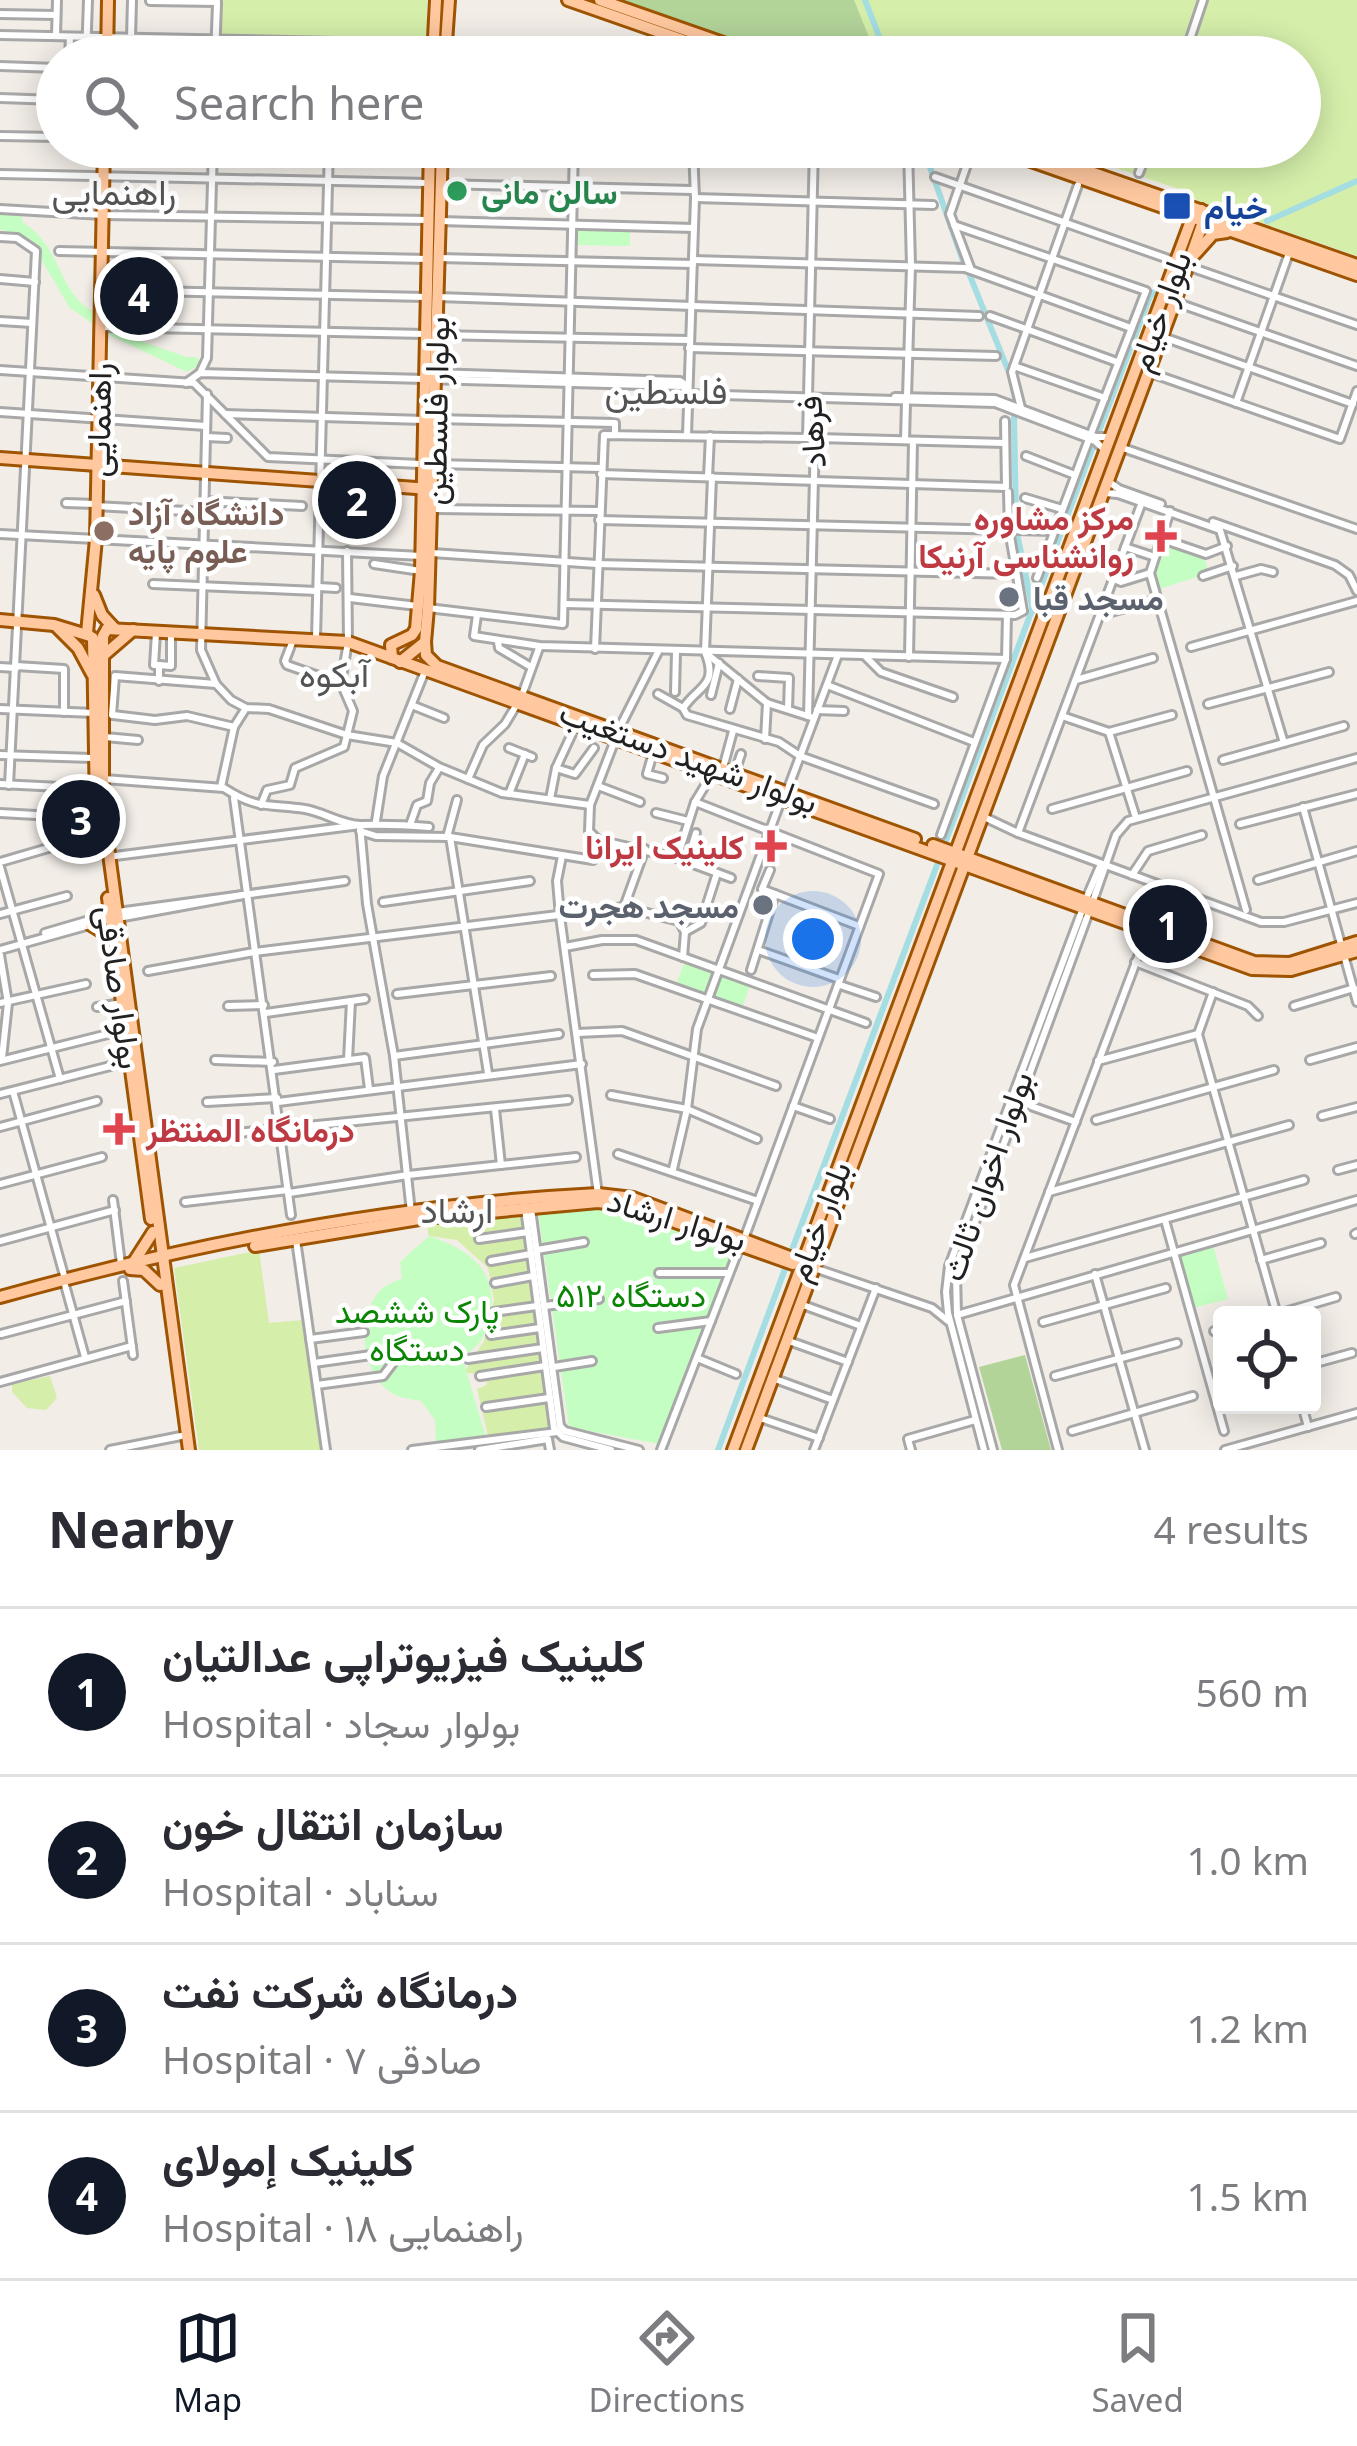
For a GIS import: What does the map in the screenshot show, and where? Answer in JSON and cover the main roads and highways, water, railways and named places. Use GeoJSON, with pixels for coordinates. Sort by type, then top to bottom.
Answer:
{"type":"FeatureCollection","features":[{"type":"Feature","properties":{"kind":"main road"},"geometry":{"type":"LineString","coordinates":[[107,36],[108,0]]}},
{"type":"Feature","properties":{"kind":"main road"},"geometry":{"type":"LineString","coordinates":[[568,0],[670,36]]}},
{"type":"Feature","properties":{"kind":"main road"},"geometry":{"type":"LineString","coordinates":[[600,0],[703,36]]}},
{"type":"Feature","properties":{"kind":"main road"},"geometry":{"type":"LineString","coordinates":[[436,36],[442,6]]}},
{"type":"Feature","properties":{"kind":"main road"},"geometry":{"type":"LineString","coordinates":[[442,6],[444,36]]}},
{"type":"Feature","properties":{"kind":"main road","name":"راهنمایی"},"geometry":{"type":"LineString","coordinates":[[99,631],[93,592],[104,168]]}},
{"type":"Feature","properties":{"kind":"main road","name":"بولوار فلسطین"},"geometry":{"type":"LineString","coordinates":[[433,168],[435,184]]}},
{"type":"Feature","properties":{"kind":"main road","name":"بولوار فلسطین"},"geometry":{"type":"LineString","coordinates":[[396,660],[391,645],[412,635],[423,607],[438,168]]}},
{"type":"Feature","properties":{"kind":"main road"},"geometry":{"type":"LineString","coordinates":[[1053,168],[1357,265]]}},
{"type":"Feature","properties":{"kind":"main road"},"geometry":{"type":"LineString","coordinates":[[1073,168],[1231,232],[1357,275]]}},
{"type":"Feature","properties":{"kind":"main road","name":"بلوار خیام"},"geometry":{"type":"LineString","coordinates":[[1147,364],[1175,302],[1198,217]]}},
{"type":"Feature","properties":{"kind":"main road"},"geometry":{"type":"LineString","coordinates":[[1184,264],[1213,234],[1231,232]]}},
{"type":"Feature","properties":{"kind":"main road","name":"بلوار خیام"},"geometry":{"type":"LineString","coordinates":[[746,1450],[800,1304],[806,1265],[1184,264]]}},
{"type":"Feature","properties":{"kind":"main road","name":"بلوار خیام"},"geometry":{"type":"LineString","coordinates":[[733,1450],[956,886],[961,859],[982,816],[1013,719],[1105,487],[1113,445]]}},
{"type":"Feature","properties":{"kind":"main road"},"geometry":{"type":"LineString","coordinates":[[0,458],[428,489]]}},
{"type":"Feature","properties":{"kind":"main road"},"geometry":{"type":"LineString","coordinates":[[97,482],[116,466]]}},
{"type":"Feature","properties":{"kind":"main road","name":"بولوار فلسطین"},"geometry":{"type":"LineString","coordinates":[[426,649],[421,571],[427,554]]}},
{"type":"Feature","properties":{"kind":"main road"},"geometry":{"type":"LineString","coordinates":[[93,592],[102,615],[99,631]]}},
{"type":"Feature","properties":{"kind":"main road","name":"بولوار شهید دستغیب"},"geometry":{"type":"LineString","coordinates":[[0,620],[99,631],[136,628],[348,642],[432,674],[520,699],[652,753],[724,771],[784,794]]}},
{"type":"Feature","properties":{"kind":"main road"},"geometry":{"type":"LineString","coordinates":[[54,625],[78,647],[94,681]]}},
{"type":"Feature","properties":{"kind":"main road"},"geometry":{"type":"LineString","coordinates":[[104,655],[136,628]]}},
{"type":"Feature","properties":{"kind":"main road","name":"بولوار صادقی"},"geometry":{"type":"LineString","coordinates":[[99,631],[104,655],[103,809],[114,939],[156,1229]]}},
{"type":"Feature","properties":{"kind":"main road","name":"بولوار صادقی"},"geometry":{"type":"LineString","coordinates":[[99,631],[94,681],[103,714],[96,758],[97,819],[156,1229]]}},
{"type":"Feature","properties":{"kind":"main road"},"geometry":{"type":"LineString","coordinates":[[396,660],[426,649]]}},
{"type":"Feature","properties":{"kind":"main road"},"geometry":{"type":"LineString","coordinates":[[426,649],[417,665],[432,674]]}},
{"type":"Feature","properties":{"kind":"main road","name":"بولوار شهید دستغیب"},"geometry":{"type":"LineString","coordinates":[[426,649],[437,666],[520,699],[961,859]]}},
{"type":"Feature","properties":{"kind":"main road"},"geometry":{"type":"LineString","coordinates":[[961,859],[986,873],[1088,905],[1147,933],[1267,971],[1291,970],[1350,949]]}},
{"type":"Feature","properties":{"kind":"main road"},"geometry":{"type":"LineString","coordinates":[[961,859],[1254,962],[1290,963],[1350,949]]}},
{"type":"Feature","properties":{"kind":"main road"},"geometry":{"type":"LineString","coordinates":[[956,886],[973,874],[986,873]]}},
{"type":"Feature","properties":{"kind":"main road"},"geometry":{"type":"LineString","coordinates":[[113,914],[91,923],[114,939]]}},
{"type":"Feature","properties":{"kind":"main road","name":"بولوار ارشاد"},"geometry":{"type":"LineString","coordinates":[[160,1259],[598,1194],[633,1198],[806,1265]]}},
{"type":"Feature","properties":{"kind":"main road","name":"بولوار ارشاد"},"geometry":{"type":"LineString","coordinates":[[160,1259],[410,1212],[611,1202],[742,1242]]}},
{"type":"Feature","properties":{"kind":"main road"},"geometry":{"type":"LineString","coordinates":[[156,1229],[189,1250]]}},
{"type":"Feature","properties":{"kind":"main road"},"geometry":{"type":"LineString","coordinates":[[156,1229],[184,1445]]}},
{"type":"Feature","properties":{"kind":"main road"},"geometry":{"type":"LineString","coordinates":[[128,1265],[156,1229]]}},
{"type":"Feature","properties":{"kind":"main road"},"geometry":{"type":"LineString","coordinates":[[0,1300],[160,1259]]}},
{"type":"Feature","properties":{"kind":"main road"},"geometry":{"type":"LineString","coordinates":[[160,1259],[184,1445]]}},
{"type":"Feature","properties":{"kind":"main road"},"geometry":{"type":"LineString","coordinates":[[128,1265],[144,1270],[160,1285]]}},
{"type":"Feature","properties":{"kind":"waterway"},"geometry":{"type":"LineString","coordinates":[[865,0],[879,36]]}},
{"type":"Feature","properties":{"kind":"waterway"},"geometry":{"type":"LineString","coordinates":[[930,168],[964,264]]}},
{"type":"Feature","properties":{"kind":"waterway"},"geometry":{"type":"LineString","coordinates":[[1267,221],[1357,181]]}},
{"type":"Feature","properties":{"kind":"waterway"},"geometry":{"type":"LineString","coordinates":[[970,276],[1015,398]]}},
{"type":"Feature","properties":{"kind":"waterway"},"geometry":{"type":"LineString","coordinates":[[1099,431],[1150,296],[1158,289]]}},
{"type":"Feature","properties":{"kind":"waterway"},"geometry":{"type":"LineString","coordinates":[[1014,414],[1016,521]]}},
{"type":"Feature","properties":{"kind":"waterway"},"geometry":{"type":"LineString","coordinates":[[946,840],[1094,444]]}},
{"type":"Feature","properties":{"kind":"waterway"},"geometry":{"type":"LineString","coordinates":[[1018,538],[1033,611]]}},
{"type":"Feature","properties":{"kind":"waterway"},"geometry":{"type":"LineString","coordinates":[[793,1247],[937,865]]}},
{"type":"Feature","properties":{"kind":"waterway"},"geometry":{"type":"LineString","coordinates":[[718,1450],[785,1269]]}},
{"type":"Feature","properties":{"kind":"place","name":"سالن مانی"},"geometry":{"type":"Point","coordinates":[457,191]}},
{"type":"Feature","properties":{"kind":"place","name":"خیام"},"geometry":{"type":"Point","coordinates":[1177,206]}},
{"type":"Feature","properties":{"kind":"place","name":"کلینیک إمولای"},"geometry":{"type":"Point","coordinates":[139,296]}},
{"type":"Feature","properties":{"kind":"place","name":"سازمان انتقال خون"},"geometry":{"type":"Point","coordinates":[357,500]}},
{"type":"Feature","properties":{"kind":"place","name":"دانشگاه آزاد علوم پایه"},"geometry":{"type":"Point","coordinates":[104,531]}},
{"type":"Feature","properties":{"kind":"place","name":"مرکز مشاوره روانشناسی آرنیکا"},"geometry":{"type":"Point","coordinates":[1161,536]}},
{"type":"Feature","properties":{"kind":"place","name":"مسجد قبا"},"geometry":{"type":"Point","coordinates":[1009,597]}},
{"type":"Feature","properties":{"kind":"place","name":"درمانگاه شرکت نفت"},"geometry":{"type":"Point","coordinates":[81,819]}},
{"type":"Feature","properties":{"kind":"place","name":"کلینیک ایرانا"},"geometry":{"type":"Point","coordinates":[771,846]}},
{"type":"Feature","properties":{"kind":"place","name":"مسجد هجرت"},"geometry":{"type":"Point","coordinates":[763,905]}},
{"type":"Feature","properties":{"kind":"place","name":"کلینیک فیزیوتراپی عدالتیان"},"geometry":{"type":"Point","coordinates":[1168,924]}},
{"type":"Feature","properties":{"kind":"place","name":"درمانگاه المنتظر"},"geometry":{"type":"Point","coordinates":[119,1129]}},
{"type":"Feature","properties":{"kind":"district","name":"راهنمایی"},"geometry":{"type":"Point","coordinates":[114,191]}},
{"type":"Feature","properties":{"kind":"district","name":"فلسطین"},"geometry":{"type":"Point","coordinates":[666,390]}},
{"type":"Feature","properties":{"kind":"district","name":"آبکوه"},"geometry":{"type":"Point","coordinates":[334,673]}},
{"type":"Feature","properties":{"kind":"district","name":"ارشاد"},"geometry":{"type":"Point","coordinates":[457,1209]}},
{"type":"Feature","properties":{"kind":"park label","name":"۵۱۲ دستگاه"},"geometry":{"type":"Point","coordinates":[631,1294]}},
{"type":"Feature","properties":{"kind":"park label","name":"پارک‌ ششصد دستگاه"},"geometry":{"type":"Point","coordinates":[417,1329]}}]}
